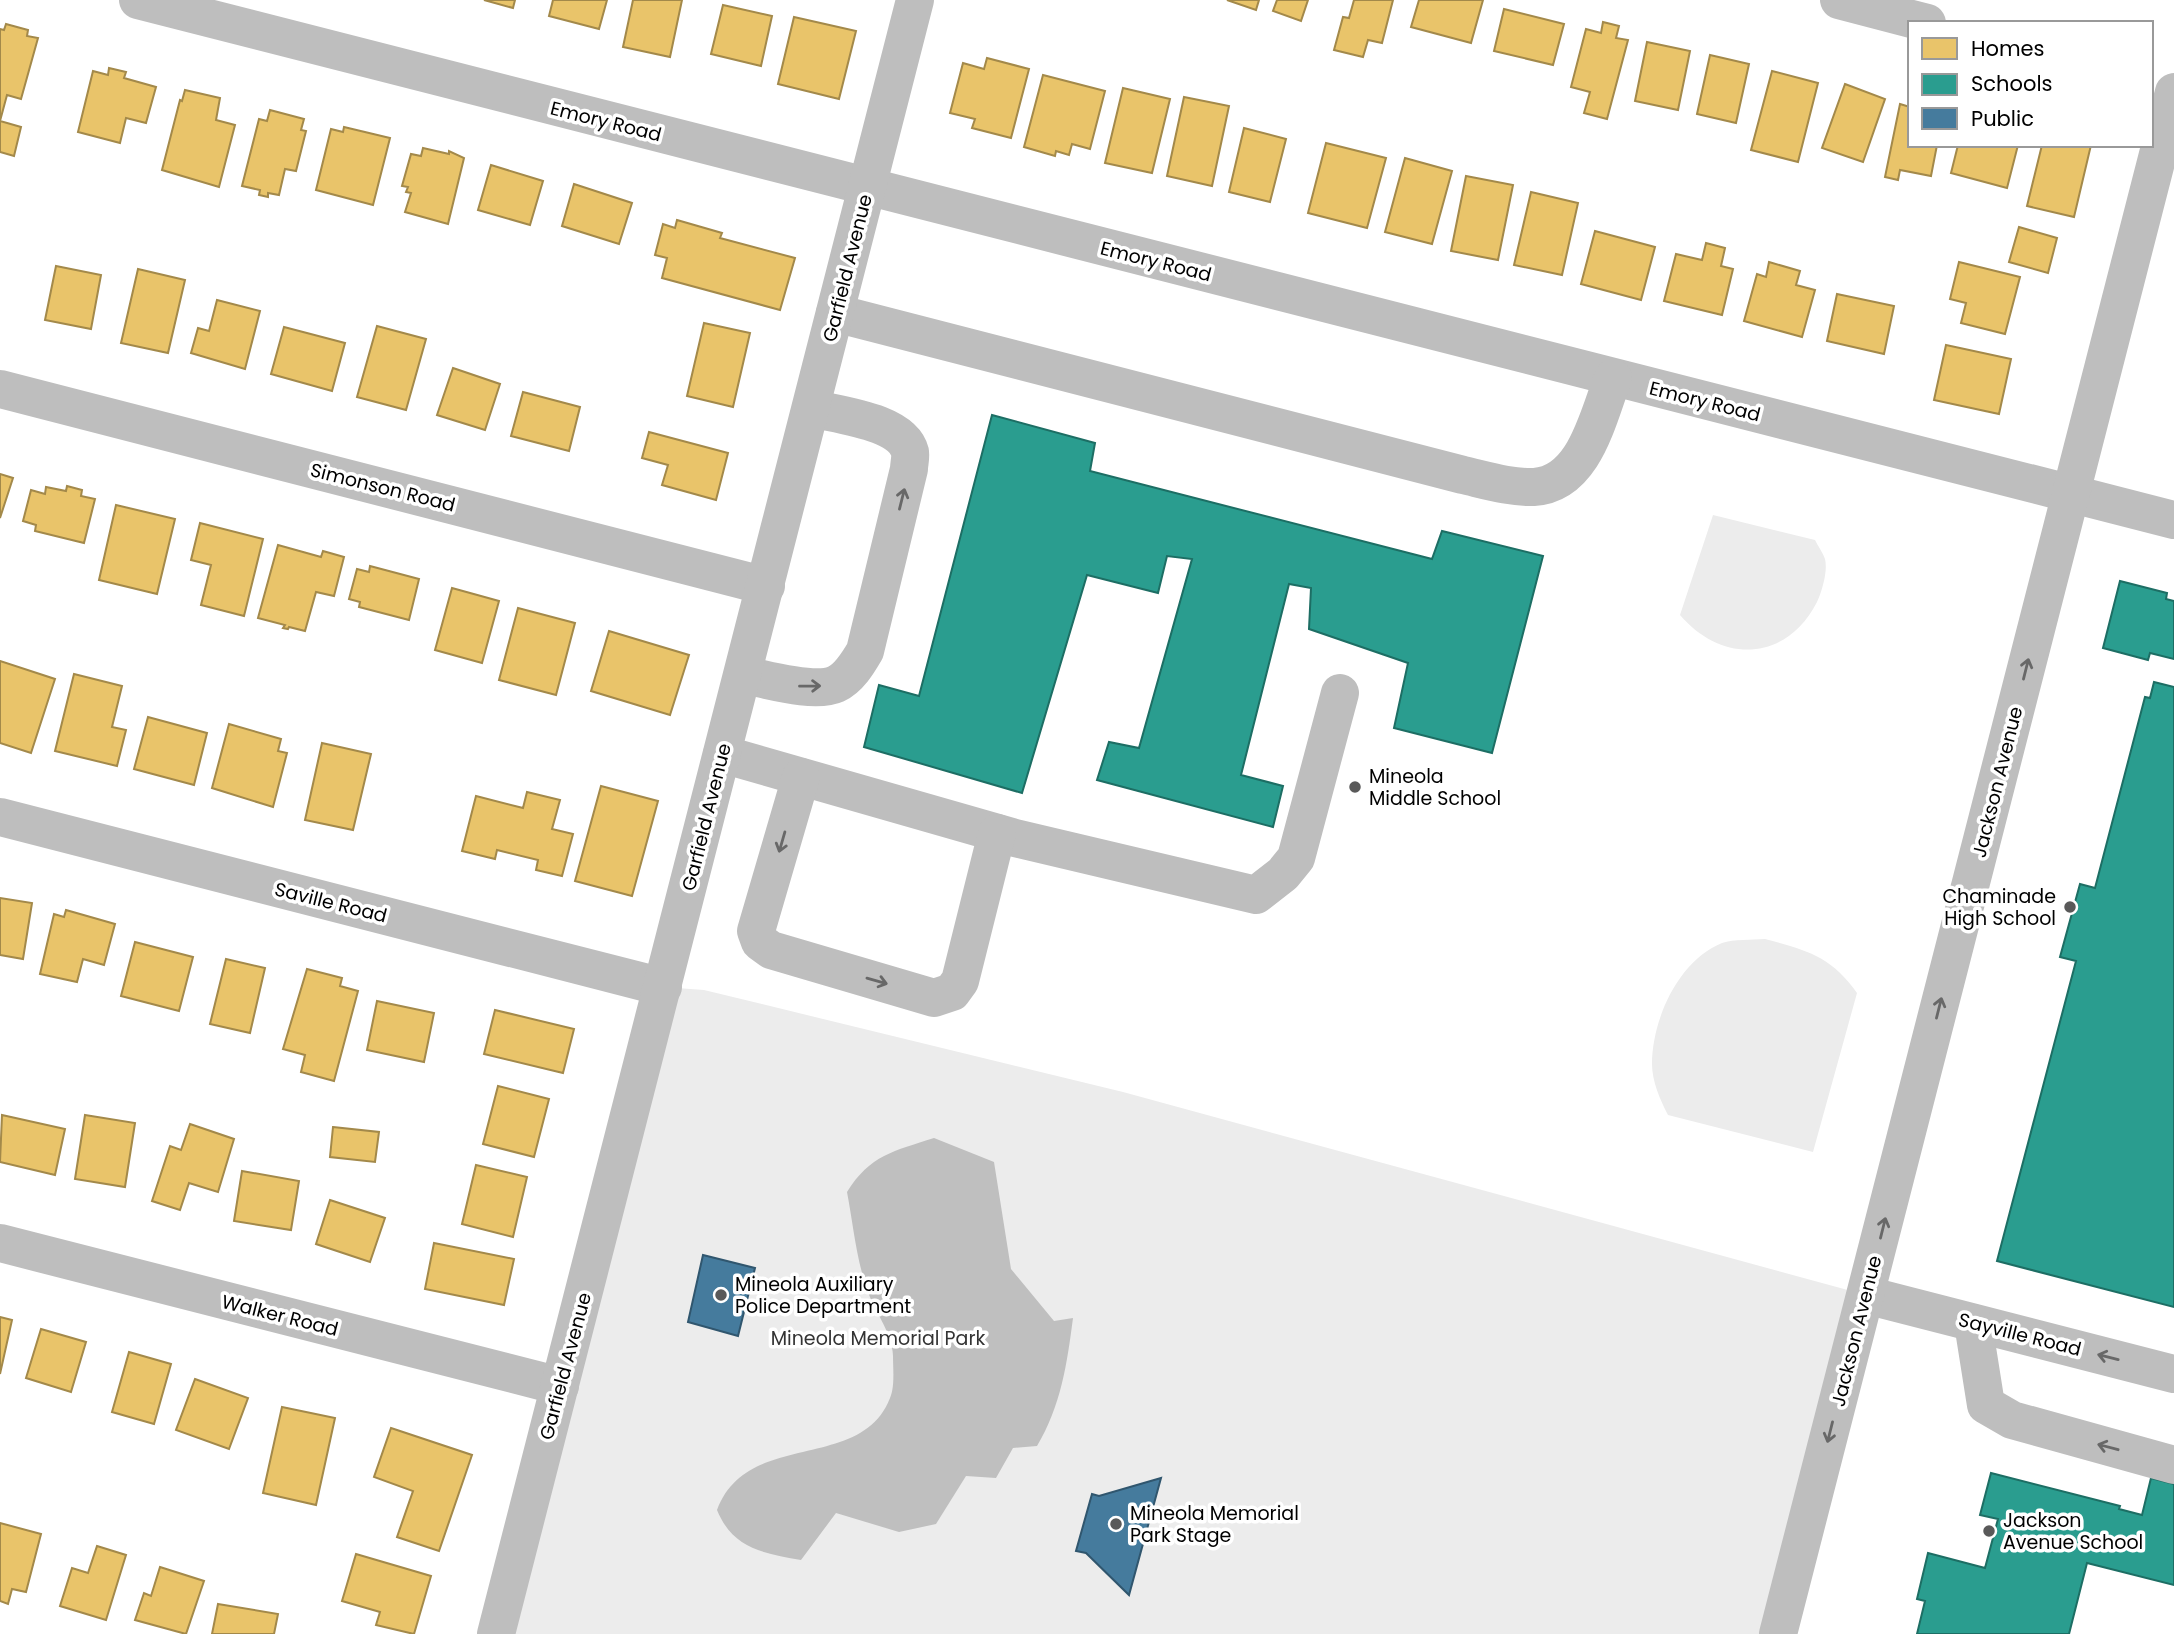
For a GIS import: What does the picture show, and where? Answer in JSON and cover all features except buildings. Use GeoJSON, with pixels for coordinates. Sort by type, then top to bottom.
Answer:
{"type":"FeatureCollection","features":[{"type":"Feature","properties":{"kind":"street","name":"Emory Road"},"geometry":{"type":"LineString","coordinates":[[138,0],[2174,520]]}},
{"type":"Feature","properties":{"kind":"street","name":"Garfield Avenue"},"geometry":{"type":"LineString","coordinates":[[496,1634],[915,0]]}},
{"type":"Feature","properties":{"kind":"street"},"geometry":{"type":"LineString","coordinates":[[1839,0],[1919,21]]}},
{"type":"Feature","properties":{"kind":"street"},"geometry":{"type":"LineString","coordinates":[[2153,81],[2174,86]]}},
{"type":"Feature","properties":{"kind":"street","name":"Jackson Avenue"},"geometry":{"type":"LineString","coordinates":[[1778,1634],[2174,92]]}},
{"type":"Feature","properties":{"kind":"street"},"geometry":{"type":"LineString","coordinates":[[835,313],[1463,475],[1535,487],[1560,479],[1577,463],[1588,443],[1613,378]]}},
{"type":"Feature","properties":{"kind":"street","name":"Simonson Road"},"geometry":{"type":"LineString","coordinates":[[0,389],[766,586]]}},
{"type":"Feature","properties":{"kind":"street"},"geometry":{"type":"LineString","coordinates":[[743,675],[801,686],[835,685],[855,668],[865,651],[909,469],[910,452],[902,438],[889,427],[811,408]]}},
{"type":"Feature","properties":{"kind":"street"},"geometry":{"type":"LineString","coordinates":[[722,754],[997,833],[1256,895],[1283,874],[1296,858],[1340,693]]}},
{"type":"Feature","properties":{"kind":"street"},"geometry":{"type":"LineString","coordinates":[[801,777],[756,931],[760,942],[771,950],[934,998],[952,992],[960,981],[997,833]]}},
{"type":"Feature","properties":{"kind":"street","name":"Saville Road"},"geometry":{"type":"LineString","coordinates":[[0,817],[663,987]]}},
{"type":"Feature","properties":{"kind":"street","name":"Walker Road"},"geometry":{"type":"LineString","coordinates":[[0,1243],[560,1386]]}},
{"type":"Feature","properties":{"kind":"street","name":"Sayville Road"},"geometry":{"type":"LineString","coordinates":[[1866,1295],[2174,1374]]}},
{"type":"Feature","properties":{"kind":"street"},"geometry":{"type":"LineString","coordinates":[[1973,1323],[1986,1405],[2012,1420],[2174,1465]]}},
{"type":"Feature","properties":{"kind":"green space"},"geometry":{"type":"Polygon","coordinates":[[[1713,515],[1815,540],[1826,564],[1823,587],[1804,622],[1789,636],[1772,645],[1753,649],[1734,648],[1715,642],[1697,631],[1680,615],[1713,515]]]}},
{"type":"Feature","properties":{"kind":"green space"},"geometry":{"type":"Polygon","coordinates":[[[1765,939],[1817,956],[1837,970],[1857,993],[1813,1152],[1668,1115],[1653,1077],[1653,1047],[1657,1028],[1671,993],[1681,977],[1707,951],[1722,943],[1765,939]]]}},
{"type":"Feature","properties":{"kind":"green space","name":"Mineola Memorial Park"},"geometry":{"type":"Polygon","coordinates":[[[663,987],[704,990],[1123,1092],[1866,1295],[1778,1634],[496,1634],[663,987]]]}},
{"type":"Feature","properties":{"kind":"shaded area"},"geometry":{"type":"Polygon","coordinates":[[[934,1138],[994,1162],[1011,1269],[1054,1321],[1073,1318],[1062,1384],[1052,1416],[1037,1446],[1013,1448],[996,1478],[966,1476],[936,1524],[899,1532],[836,1513],[801,1560],[751,1547],[732,1533],[717,1510],[732,1485],[753,1469],[777,1459],[855,1436],[875,1421],[892,1394],[892,1347],[863,1275],[847,1192],[874,1162],[895,1151],[934,1138]]]}},
{"type":"Feature","properties":{"kind":"place","name":"Mineola Middle School"},"geometry":{"type":"Point","coordinates":[1355,787]}},
{"type":"Feature","properties":{"kind":"place","name":"Chaminade High School"},"geometry":{"type":"Point","coordinates":[2070,907]}},
{"type":"Feature","properties":{"kind":"place","name":"Mineola Auxiliary Police Department"},"geometry":{"type":"Point","coordinates":[721,1295]}},
{"type":"Feature","properties":{"kind":"place","name":"Mineola Memorial Park Stage"},"geometry":{"type":"Point","coordinates":[1116,1524]}},
{"type":"Feature","properties":{"kind":"place","name":"Jackson Avenue School"},"geometry":{"type":"Point","coordinates":[1989,1531]}}]}
